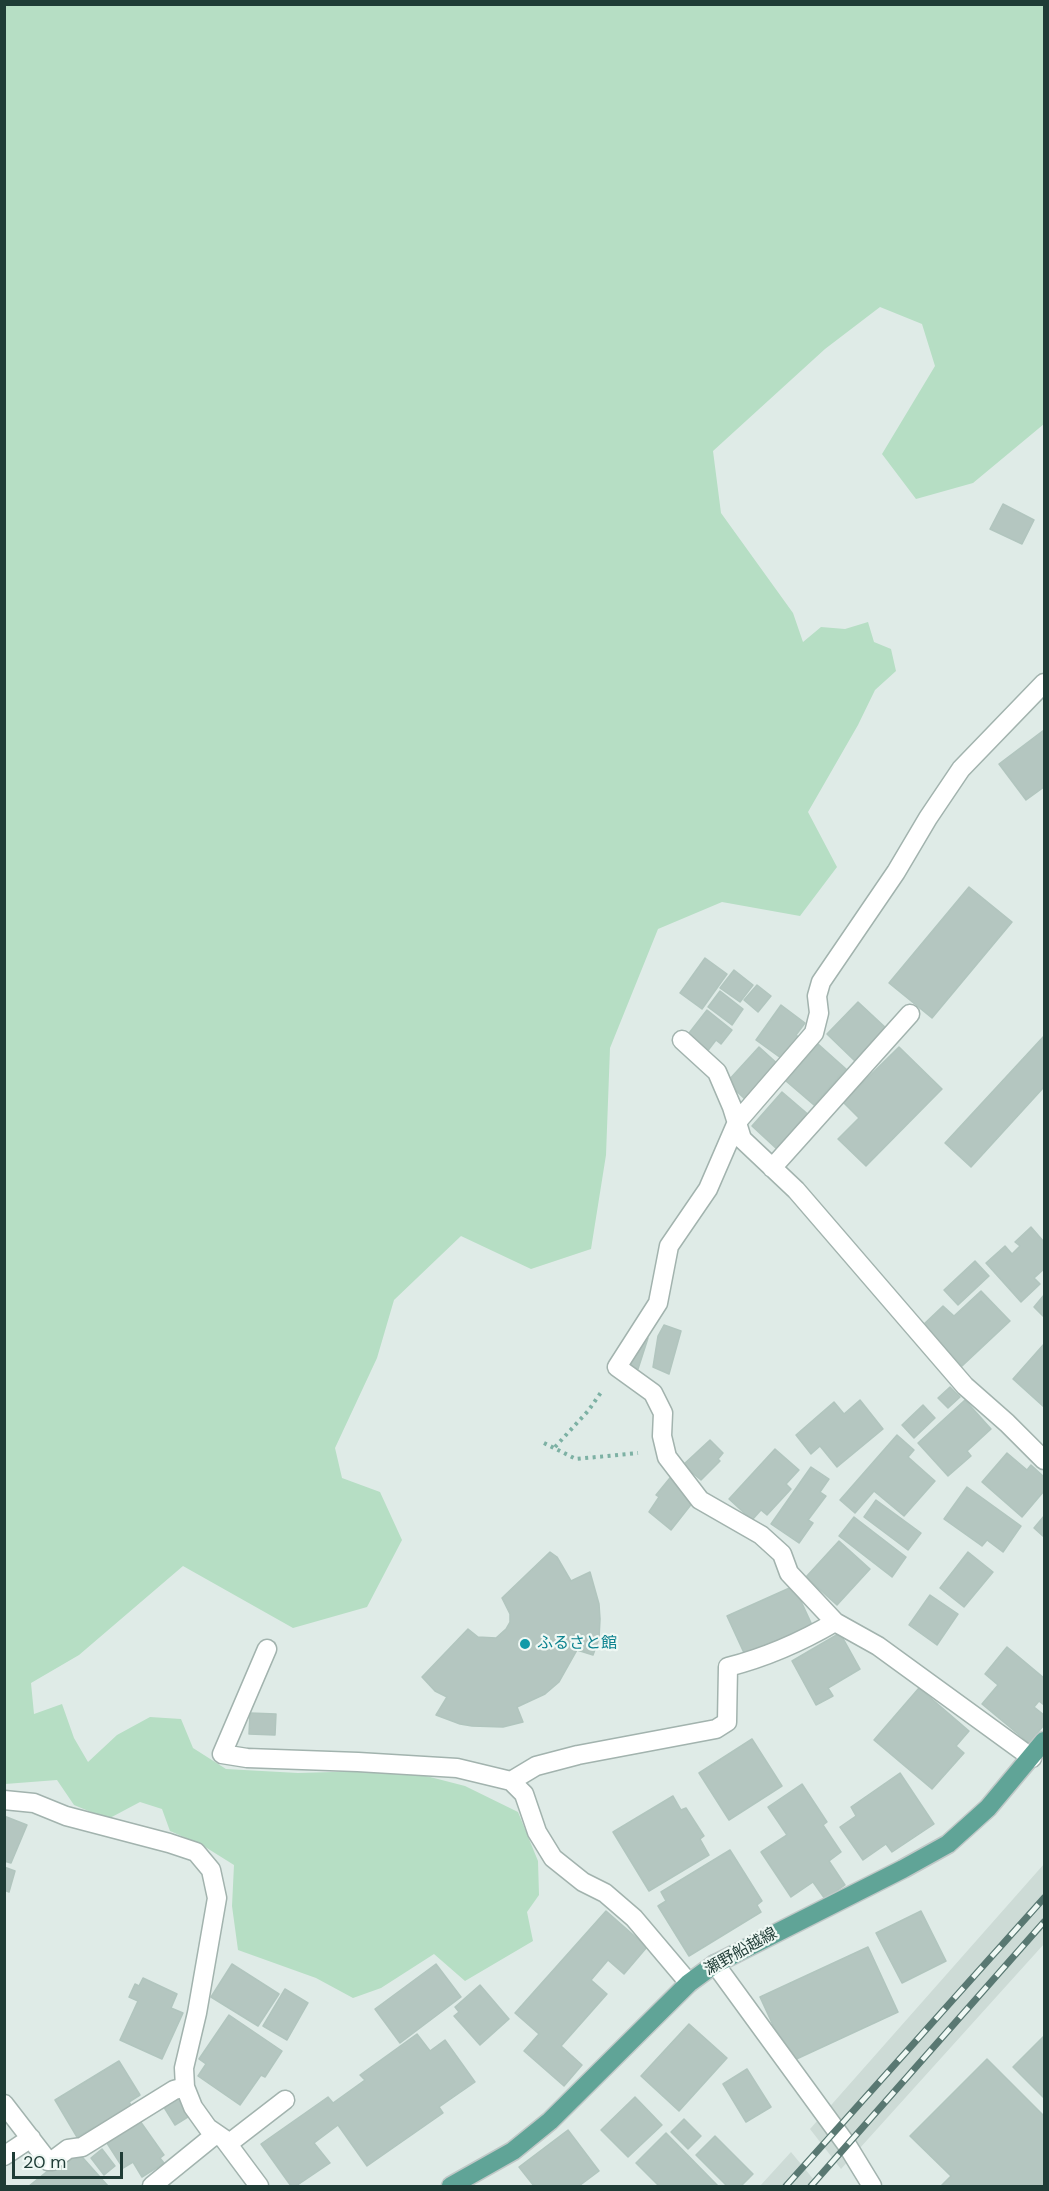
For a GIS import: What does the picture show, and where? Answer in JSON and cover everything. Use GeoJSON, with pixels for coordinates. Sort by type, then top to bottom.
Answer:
{"type":"FeatureCollection","features":[{"type":"Feature","properties":{"kind":"main road","name":"瀬野船越線"},"geometry":{"type":"LineString","coordinates":[[451,2187],[513,2151],[550,2121],[689,1983],[715,1964],[948,1844],[988,1808],[1044,1741]]}},
{"type":"Feature","properties":{"kind":"street"},"geometry":{"type":"LineString","coordinates":[[1032,1758],[878,1646],[835,1622],[789,1572],[783,1554],[761,1535],[700,1500],[667,1457],[662,1436],[663,1413],[652,1393],[617,1367],[658,1302],[669,1246],[708,1189],[737,1122],[814,1033],[819,1013],[817,996],[821,982],[896,872],[961,769],[1044,682]]}},
{"type":"Feature","properties":{"kind":"street"},"geometry":{"type":"LineString","coordinates":[[772,1168],[910,1014]]}},
{"type":"Feature","properties":{"kind":"street"},"geometry":{"type":"LineString","coordinates":[[682,1040],[717,1072],[742,1139],[796,1190],[965,1386],[1044,1460]]}},
{"type":"Feature","properties":{"kind":"street"},"geometry":{"type":"LineString","coordinates":[[511,1781],[536,1766],[578,1755],[717,1729],[727,1722],[728,1667],[757,1660],[802,1641],[835,1622]]}},
{"type":"Feature","properties":{"kind":"street"},"geometry":{"type":"LineString","coordinates":[[267,1649],[222,1754],[248,1758],[457,1768],[511,1781],[524,1794],[537,1832],[553,1858],[583,1882],[605,1893],[634,1918],[689,1983]]}},
{"type":"Feature","properties":{"kind":"street"},"geometry":{"type":"LineString","coordinates":[[4,1800],[34,1803],[66,1816],[196,1852],[211,1870],[217,1898],[197,2013],[184,2068],[186,2087],[193,2107],[208,2128],[222,2139],[259,2187]]}},
{"type":"Feature","properties":{"kind":"street"},"geometry":{"type":"LineString","coordinates":[[715,1964],[847,2145],[872,2187]]}},
{"type":"Feature","properties":{"kind":"street"},"geometry":{"type":"LineString","coordinates":[[4,2104],[48,2161],[52,2161],[68,2149],[82,2147],[166,2095],[186,2087]]}},
{"type":"Feature","properties":{"kind":"street"},"geometry":{"type":"LineString","coordinates":[[152,2187],[222,2139],[285,2100]]}},
{"type":"Feature","properties":{"kind":"street"},"geometry":{"type":"LineString","coordinates":[[4,2156],[31,2138]]}},
{"type":"Feature","properties":{"kind":"path"},"geometry":{"type":"LineString","coordinates":[[554,1447],[588,1411],[617,1367]]}},
{"type":"Feature","properties":{"kind":"path"},"geometry":{"type":"LineString","coordinates":[[544,1443],[576,1459],[666,1450]]}},
{"type":"Feature","properties":{"kind":"shaded area"},"geometry":{"type":"Polygon","coordinates":[[[1044,1864],[1044,1944],[841,2169],[810,2129],[1044,1864]]]}},
{"type":"Feature","properties":{"kind":"shaded area"},"geometry":{"type":"Polygon","coordinates":[[[791,2152],[819,2186],[760,2186],[791,2152]]]}},
{"type":"Feature","properties":{"kind":"green space"},"geometry":{"type":"Polygon","coordinates":[[[5,5],[1044,5],[1044,424],[973,483],[916,499],[882,454],[935,366],[922,324],[880,307],[825,349],[713,451],[721,513],[793,613],[803,642],[821,627],[845,629],[868,622],[874,642],[891,649],[896,671],[875,690],[858,725],[808,812],[837,867],[800,916],[722,902],[658,929],[610,1048],[606,1155],[591,1249],[531,1269],[461,1236],[394,1300],[377,1358],[335,1448],[342,1478],[380,1492],[402,1540],[367,1607],[293,1628],[183,1566],[79,1655],[31,1683],[34,1714],[62,1704],[74,1738],[88,1762],[117,1735],[150,1717],[181,1719],[193,1748],[226,1769],[298,1773],[403,1770],[465,1786],[518,1812],[538,1861],[539,1895],[527,1912],[533,1941],[465,1981],[434,1954],[381,1988],[353,1998],[316,1978],[238,1950],[232,1906],[234,1865],[202,1845],[170,1831],[162,1809],[140,1802],[108,1819],[74,1805],[57,1780],[5,1784],[5,5]]]}},
{"type":"Feature","properties":{"kind":"building"},"geometry":{"type":"Polygon","coordinates":[[[1003,504],[1034,520],[1022,544],[990,529],[1003,504]]]}},
{"type":"Feature","properties":{"kind":"building"},"geometry":{"type":"Polygon","coordinates":[[[1044,730],[1044,787],[1026,800],[999,764],[1044,730]]]}},
{"type":"Feature","properties":{"kind":"building"},"geometry":{"type":"Polygon","coordinates":[[[969,887],[1012,922],[932,1018],[889,983],[969,887]]]}},
{"type":"Feature","properties":{"kind":"building"},"geometry":{"type":"Polygon","coordinates":[[[705,958],[727,974],[702,1009],[680,993],[705,958]]]}},
{"type":"Feature","properties":{"kind":"building"},"geometry":{"type":"Polygon","coordinates":[[[734,970],[753,985],[740,1002],[720,988],[734,970]]]}},
{"type":"Feature","properties":{"kind":"building"},"geometry":{"type":"Polygon","coordinates":[[[757,985],[771,996],[758,1012],[744,1000],[757,985]]]}},
{"type":"Feature","properties":{"kind":"building"},"geometry":{"type":"Polygon","coordinates":[[[720,991],[743,1009],[732,1025],[708,1007],[720,991]]]}},
{"type":"Feature","properties":{"kind":"building"},"geometry":{"type":"Polygon","coordinates":[[[858,1002],[887,1029],[856,1062],[827,1034],[858,1002]]]}},
{"type":"Feature","properties":{"kind":"building"},"geometry":{"type":"Polygon","coordinates":[[[781,1005],[805,1023],[796,1035],[801,1039],[785,1061],[756,1040],[781,1005]]]}},
{"type":"Feature","properties":{"kind":"building"},"geometry":{"type":"Polygon","coordinates":[[[707,1010],[732,1030],[721,1044],[716,1040],[706,1053],[686,1037],[707,1010]]]}},
{"type":"Feature","properties":{"kind":"building"},"geometry":{"type":"Polygon","coordinates":[[[1044,1036],[1044,1087],[971,1167],[945,1143],[1044,1036]]]}},
{"type":"Feature","properties":{"kind":"building"},"geometry":{"type":"Polygon","coordinates":[[[818,1044],[846,1069],[814,1105],[786,1081],[818,1044]]]}},
{"type":"Feature","properties":{"kind":"building"},"geometry":{"type":"Polygon","coordinates":[[[759,1047],[780,1066],[748,1102],[727,1082],[759,1047]]]}},
{"type":"Feature","properties":{"kind":"building"},"geometry":{"type":"Polygon","coordinates":[[[899,1047],[942,1089],[866,1166],[838,1139],[859,1118],[843,1102],[899,1047]]]}},
{"type":"Feature","properties":{"kind":"building"},"geometry":{"type":"Polygon","coordinates":[[[782,1092],[810,1116],[779,1151],[752,1126],[782,1092]]]}},
{"type":"Feature","properties":{"kind":"building"},"geometry":{"type":"Polygon","coordinates":[[[1031,1227],[1044,1242],[1044,1269],[1034,1278],[1040,1284],[1021,1302],[986,1263],[1005,1246],[1012,1254],[1020,1246],[1015,1242],[1031,1227]]]}},
{"type":"Feature","properties":{"kind":"building"},"geometry":{"type":"Polygon","coordinates":[[[975,1261],[989,1276],[958,1305],[944,1290],[975,1261]]]}},
{"type":"Feature","properties":{"kind":"building"},"geometry":{"type":"Polygon","coordinates":[[[981,1291],[1010,1321],[962,1366],[923,1325],[943,1306],[954,1316],[981,1291]]]}},
{"type":"Feature","properties":{"kind":"building"},"geometry":{"type":"Polygon","coordinates":[[[1044,1295],[1044,1317],[1034,1307],[1044,1295]]]}},
{"type":"Feature","properties":{"kind":"building"},"geometry":{"type":"Polygon","coordinates":[[[664,1325],[681,1331],[669,1374],[653,1367],[658,1336],[664,1325]]]}},
{"type":"Feature","properties":{"kind":"building"},"geometry":{"type":"Polygon","coordinates":[[[630,1332],[648,1338],[638,1369],[621,1364],[630,1332]]]}},
{"type":"Feature","properties":{"kind":"building"},"geometry":{"type":"Polygon","coordinates":[[[1044,1344],[1044,1407],[1013,1379],[1044,1344]]]}},
{"type":"Feature","properties":{"kind":"building"},"geometry":{"type":"Polygon","coordinates":[[[950,1387],[960,1397],[948,1408],[938,1398],[950,1387]]]}},
{"type":"Feature","properties":{"kind":"building"},"geometry":{"type":"Polygon","coordinates":[[[860,1400],[883,1429],[837,1467],[820,1446],[811,1454],[796,1435],[834,1402],[844,1414],[860,1400]]]}},
{"type":"Feature","properties":{"kind":"building"},"geometry":{"type":"Polygon","coordinates":[[[965,1400],[991,1429],[967,1451],[971,1456],[948,1476],[918,1443],[965,1400]]]}},
{"type":"Feature","properties":{"kind":"building"},"geometry":{"type":"Polygon","coordinates":[[[923,1405],[935,1418],[914,1438],[902,1425],[923,1405]]]}},
{"type":"Feature","properties":{"kind":"building"},"geometry":{"type":"Polygon","coordinates":[[[897,1435],[914,1450],[908,1457],[935,1481],[904,1516],[874,1491],[855,1513],[840,1500],[897,1435]]]}},
{"type":"Feature","properties":{"kind":"building"},"geometry":{"type":"Polygon","coordinates":[[[710,1440],[723,1453],[718,1459],[720,1461],[701,1480],[683,1465],[710,1440]]]}},
{"type":"Feature","properties":{"kind":"building"},"geometry":{"type":"Polygon","coordinates":[[[775,1449],[799,1470],[786,1484],[791,1489],[767,1515],[761,1510],[752,1520],[729,1499],[775,1449]]]}},
{"type":"Feature","properties":{"kind":"building"},"geometry":{"type":"Polygon","coordinates":[[[1007,1453],[1027,1470],[1031,1465],[1044,1477],[1044,1491],[1022,1517],[982,1482],[1007,1453]]]}},
{"type":"Feature","properties":{"kind":"building"},"geometry":{"type":"Polygon","coordinates":[[[811,1467],[829,1479],[820,1492],[826,1496],[808,1520],[813,1523],[799,1543],[771,1524],[811,1467]]]}},
{"type":"Feature","properties":{"kind":"building"},"geometry":{"type":"Polygon","coordinates":[[[674,1473],[697,1497],[671,1530],[649,1512],[659,1497],[656,1495],[674,1473]]]}},
{"type":"Feature","properties":{"kind":"building"},"geometry":{"type":"Polygon","coordinates":[[[967,1487],[1021,1526],[1003,1552],[987,1540],[982,1546],[944,1519],[967,1487]]]}},
{"type":"Feature","properties":{"kind":"building"},"geometry":{"type":"Polygon","coordinates":[[[876,1500],[921,1533],[908,1550],[864,1517],[876,1500]]]}},
{"type":"Feature","properties":{"kind":"building"},"geometry":{"type":"Polygon","coordinates":[[[1044,1516],[1044,1537],[1034,1528],[1044,1516]]]}},
{"type":"Feature","properties":{"kind":"building"},"geometry":{"type":"Polygon","coordinates":[[[854,1517],[906,1557],[892,1577],[839,1536],[854,1517]]]}},
{"type":"Feature","properties":{"kind":"building"},"geometry":{"type":"Polygon","coordinates":[[[839,1541],[870,1569],[837,1605],[806,1577],[839,1541]]]}},
{"type":"Feature","properties":{"kind":"building","name":"ふるさと館"},"geometry":{"type":"Polygon","coordinates":[[[550,1552],[557,1557],[571,1581],[590,1572],[599,1604],[600,1619],[599,1639],[593,1655],[577,1650],[559,1682],[545,1694],[517,1707],[523,1722],[503,1727],[472,1726],[436,1715],[447,1697],[435,1691],[422,1677],[468,1629],[478,1637],[496,1638],[506,1629],[510,1622],[510,1614],[502,1598],[550,1552]]]}},
{"type":"Feature","properties":{"kind":"building"},"geometry":{"type":"Polygon","coordinates":[[[968,1552],[993,1572],[964,1607],[940,1588],[968,1552]]]}},
{"type":"Feature","properties":{"kind":"building"},"geometry":{"type":"Polygon","coordinates":[[[794,1586],[812,1625],[745,1655],[727,1616],[794,1586]]]}},
{"type":"Feature","properties":{"kind":"building"},"geometry":{"type":"Polygon","coordinates":[[[930,1595],[958,1614],[937,1645],[909,1625],[930,1595]]]}},
{"type":"Feature","properties":{"kind":"building"},"geometry":{"type":"Polygon","coordinates":[[[840,1633],[860,1669],[828,1688],[833,1696],[816,1705],[792,1661],[840,1633]]]}},
{"type":"Feature","properties":{"kind":"building"},"geometry":{"type":"Polygon","coordinates":[[[1007,1647],[1044,1678],[1044,1705],[1039,1701],[1034,1707],[1044,1715],[1044,1725],[1029,1743],[982,1704],[998,1685],[985,1674],[1007,1647]]]}},
{"type":"Feature","properties":{"kind":"building"},"geometry":{"type":"Polygon","coordinates":[[[919,1688],[969,1731],[956,1746],[964,1753],[932,1789],[874,1740],[919,1688]]]}},
{"type":"Feature","properties":{"kind":"building"},"geometry":{"type":"Polygon","coordinates":[[[250,1713],[276,1714],[275,1735],[249,1734],[250,1713]]]}},
{"type":"Feature","properties":{"kind":"building"},"geometry":{"type":"Polygon","coordinates":[[[752,1739],[782,1786],[729,1820],[699,1773],[752,1739]]]}},
{"type":"Feature","properties":{"kind":"building"},"geometry":{"type":"Polygon","coordinates":[[[900,1773],[934,1824],[892,1852],[886,1844],[863,1860],[840,1827],[856,1816],[851,1807],[900,1773]]]}},
{"type":"Feature","properties":{"kind":"building"},"geometry":{"type":"Polygon","coordinates":[[[802,1784],[827,1822],[823,1825],[841,1852],[829,1861],[845,1885],[825,1899],[813,1882],[791,1897],[761,1852],[787,1835],[768,1807],[802,1784]]]}},
{"type":"Feature","properties":{"kind":"building"},"geometry":{"type":"Polygon","coordinates":[[[673,1796],[681,1810],[686,1808],[704,1836],[700,1839],[709,1855],[649,1891],[613,1832],[673,1796]]]}},
{"type":"Feature","properties":{"kind":"building"},"geometry":{"type":"Polygon","coordinates":[[[4,1816],[27,1825],[11,1863],[4,1861],[4,1816]]]}},
{"type":"Feature","properties":{"kind":"building"},"geometry":{"type":"Polygon","coordinates":[[[730,1850],[762,1901],[757,1905],[761,1912],[689,1956],[658,1906],[666,1901],[661,1892],[730,1850]]]}},
{"type":"Feature","properties":{"kind":"building"},"geometry":{"type":"Polygon","coordinates":[[[4,1867],[15,1871],[9,1892],[4,1890],[4,1867]]]}},
{"type":"Feature","properties":{"kind":"building"},"geometry":{"type":"Polygon","coordinates":[[[606,1911],[647,1947],[624,1974],[608,1960],[591,1980],[607,1994],[561,2046],[582,2065],[564,2086],[524,2051],[539,2034],[515,2013],[606,1911]]]}},
{"type":"Feature","properties":{"kind":"building"},"geometry":{"type":"Polygon","coordinates":[[[921,1911],[946,1961],[902,1983],[876,1933],[921,1911]]]}},
{"type":"Feature","properties":{"kind":"building"},"geometry":{"type":"Polygon","coordinates":[[[868,1947],[898,2012],[790,2062],[760,1997],[868,1947]]]}},
{"type":"Feature","properties":{"kind":"building"},"geometry":{"type":"Polygon","coordinates":[[[232,1964],[279,1994],[258,2026],[211,1997],[232,1964]]]}},
{"type":"Feature","properties":{"kind":"building"},"geometry":{"type":"Polygon","coordinates":[[[436,1964],[461,1997],[400,2043],[375,2009],[436,1964]]]}},
{"type":"Feature","properties":{"kind":"building"},"geometry":{"type":"Polygon","coordinates":[[[143,1978],[177,1994],[171,2008],[183,2013],[162,2059],[120,2040],[138,2001],[129,1997],[135,1984],[139,1986],[143,1978]]]}},
{"type":"Feature","properties":{"kind":"building"},"geometry":{"type":"Polygon","coordinates":[[[480,1985],[509,2019],[480,2045],[454,2016],[459,2012],[455,2007],[480,1985]]]}},
{"type":"Feature","properties":{"kind":"building"},"geometry":{"type":"Polygon","coordinates":[[[285,1989],[308,2003],[287,2040],[263,2026],[285,1989]]]}},
{"type":"Feature","properties":{"kind":"building"},"geometry":{"type":"Polygon","coordinates":[[[229,2015],[282,2051],[265,2077],[261,2075],[240,2105],[198,2076],[206,2064],[199,2059],[229,2015]]]}},
{"type":"Feature","properties":{"kind":"building"},"geometry":{"type":"Polygon","coordinates":[[[689,2024],[727,2058],[679,2111],[641,2076],[689,2024]]]}},
{"type":"Feature","properties":{"kind":"building"},"geometry":{"type":"Polygon","coordinates":[[[417,2034],[430,2051],[445,2040],[475,2082],[439,2107],[443,2113],[367,2166],[338,2125],[314,2143],[330,2163],[296,2186],[291,2186],[261,2144],[328,2097],[333,2103],[365,2080],[360,2075],[417,2034]]]}},
{"type":"Feature","properties":{"kind":"building"},"geometry":{"type":"Polygon","coordinates":[[[1044,2036],[1044,2098],[1013,2067],[1044,2036]]]}},
{"type":"Feature","properties":{"kind":"building"},"geometry":{"type":"Polygon","coordinates":[[[987,2059],[1044,2116],[1044,2186],[941,2186],[951,2176],[910,2136],[987,2059]]]}},
{"type":"Feature","properties":{"kind":"building"},"geometry":{"type":"Polygon","coordinates":[[[119,2061],[140,2095],[129,2102],[133,2108],[96,2130],[94,2127],[77,2137],[55,2100],[119,2061]]]}},
{"type":"Feature","properties":{"kind":"building"},"geometry":{"type":"Polygon","coordinates":[[[747,2069],[771,2107],[746,2122],[723,2084],[747,2069]]]}},
{"type":"Feature","properties":{"kind":"building"},"geometry":{"type":"Polygon","coordinates":[[[177,2094],[191,2115],[175,2125],[162,2104],[177,2094]]]}},
{"type":"Feature","properties":{"kind":"building"},"geometry":{"type":"Polygon","coordinates":[[[635,2097],[662,2125],[628,2157],[601,2130],[635,2097]]]}},
{"type":"Feature","properties":{"kind":"building"},"geometry":{"type":"Polygon","coordinates":[[[684,2119],[701,2136],[688,2149],[671,2132],[684,2119]]]}},
{"type":"Feature","properties":{"kind":"building"},"geometry":{"type":"Polygon","coordinates":[[[140,2121],[164,2155],[160,2158],[164,2163],[142,2177],[133,2162],[123,2168],[107,2143],[140,2121]]]}},
{"type":"Feature","properties":{"kind":"building"},"geometry":{"type":"Polygon","coordinates":[[[568,2130],[599,2171],[579,2186],[534,2186],[519,2167],[568,2130]]]}},
{"type":"Feature","properties":{"kind":"building"},"geometry":{"type":"Polygon","coordinates":[[[666,2133],[718,2186],[659,2186],[636,2163],[666,2133]]]}},
{"type":"Feature","properties":{"kind":"building"},"geometry":{"type":"Polygon","coordinates":[[[715,2136],[753,2174],[741,2186],[727,2186],[696,2155],[715,2136]]]}},
{"type":"Feature","properties":{"kind":"building"},"geometry":{"type":"Polygon","coordinates":[[[75,2149],[108,2186],[29,2186],[75,2149]]]}},
{"type":"Feature","properties":{"kind":"building"},"geometry":{"type":"Polygon","coordinates":[[[102,2149],[115,2166],[104,2175],[91,2158],[102,2149]]]}},
{"type":"Feature","properties":{"kind":"railway"},"geometry":{"type":"LineString","coordinates":[[786,2186],[1044,1898]]}},
{"type":"Feature","properties":{"kind":"railway"},"geometry":{"type":"LineString","coordinates":[[811,2186],[1044,1922]]}},
{"type":"Feature","properties":{"kind":"place","name":"ふるさと館"},"geometry":{"type":"Point","coordinates":[525,1644]}}]}
